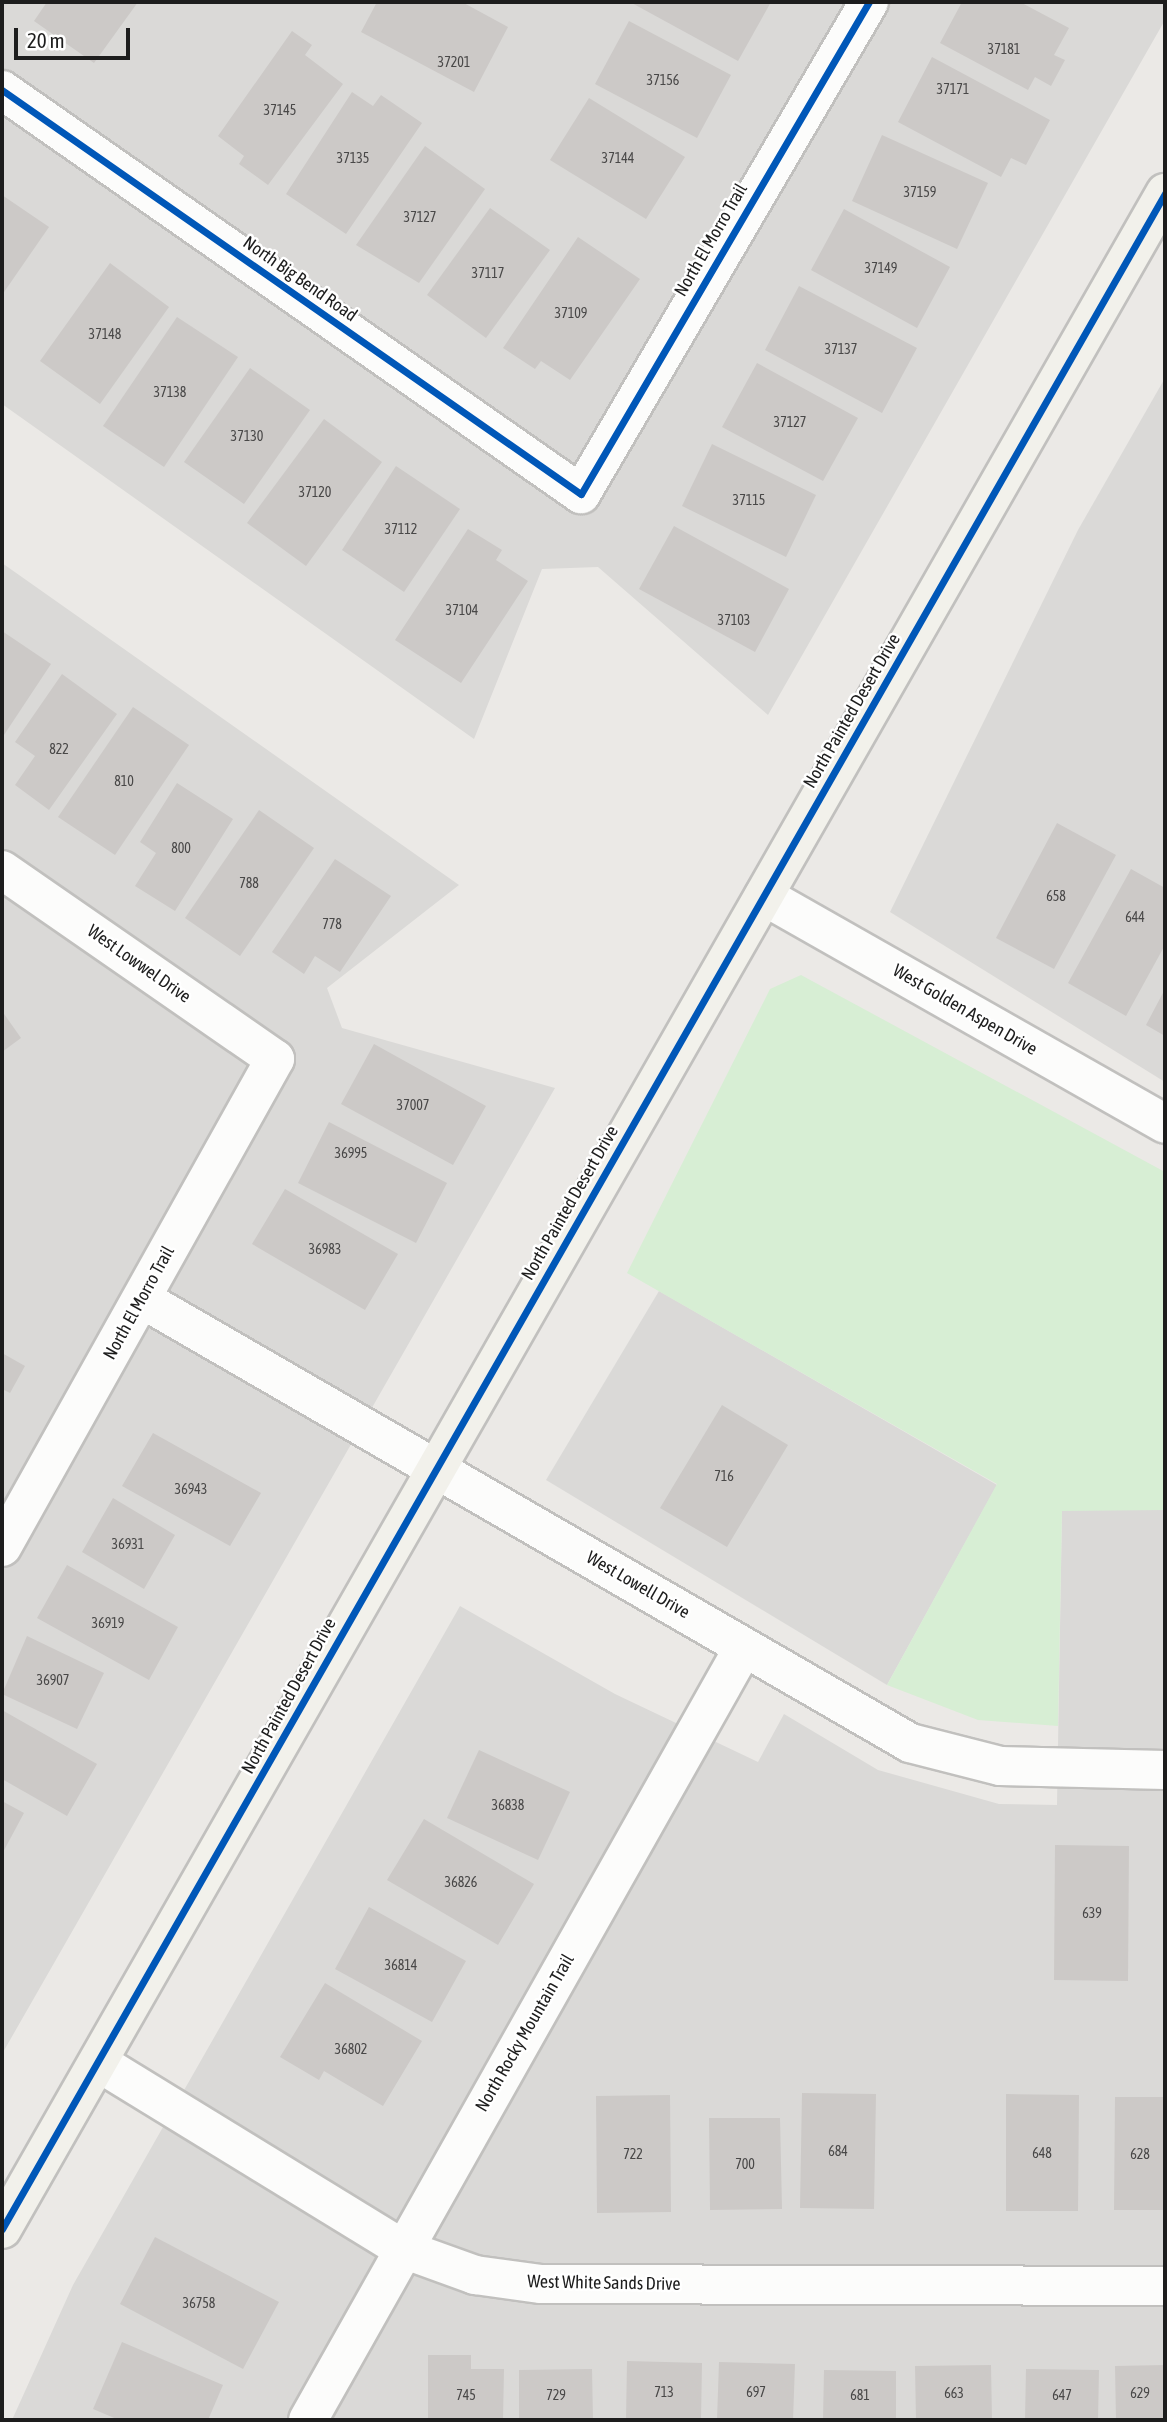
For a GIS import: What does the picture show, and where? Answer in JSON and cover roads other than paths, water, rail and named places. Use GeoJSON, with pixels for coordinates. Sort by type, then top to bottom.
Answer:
{"type":"FeatureCollection","features":[{"type":"Feature","properties":{"kind":"street","name":"North El Morro Trail"},"geometry":{"type":"LineString","coordinates":[[581,494],[869,2]]}},
{"type":"Feature","properties":{"kind":"street","name":"North Big Bend Road"},"geometry":{"type":"LineString","coordinates":[[2,90],[581,494]]}},
{"type":"Feature","properties":{"kind":"street","name":"North Painted Desert Drive"},"geometry":{"type":"LineString","coordinates":[[2,2229],[101,2064],[436,1467],[1165,193]]}},
{"type":"Feature","properties":{"kind":"street","name":"West Lowwel Drive"},"geometry":{"type":"LineString","coordinates":[[2,870],[275,1059]]}},
{"type":"Feature","properties":{"kind":"street","name":"West Golden Aspen Drive"},"geometry":{"type":"LineString","coordinates":[[764,897],[1165,1124]]}},
{"type":"Feature","properties":{"kind":"street","name":"North El Morro Trail"},"geometry":{"type":"LineString","coordinates":[[2,1547],[275,1059]]}},
{"type":"Feature","properties":{"kind":"street","name":"West Lowell Drive"},"geometry":{"type":"LineString","coordinates":[[142,1299],[910,1743],[1000,1766],[1165,1770]]}},
{"type":"Feature","properties":{"kind":"street","name":"North Rocky Mountain Trail"},"geometry":{"type":"LineString","coordinates":[[308,2420],[744,1647]]}},
{"type":"Feature","properties":{"kind":"street","name":"West White Sands Drive"},"geometry":{"type":"LineString","coordinates":[[101,2064],[403,2249],[475,2276],[541,2284],[1165,2286]]}}]}
